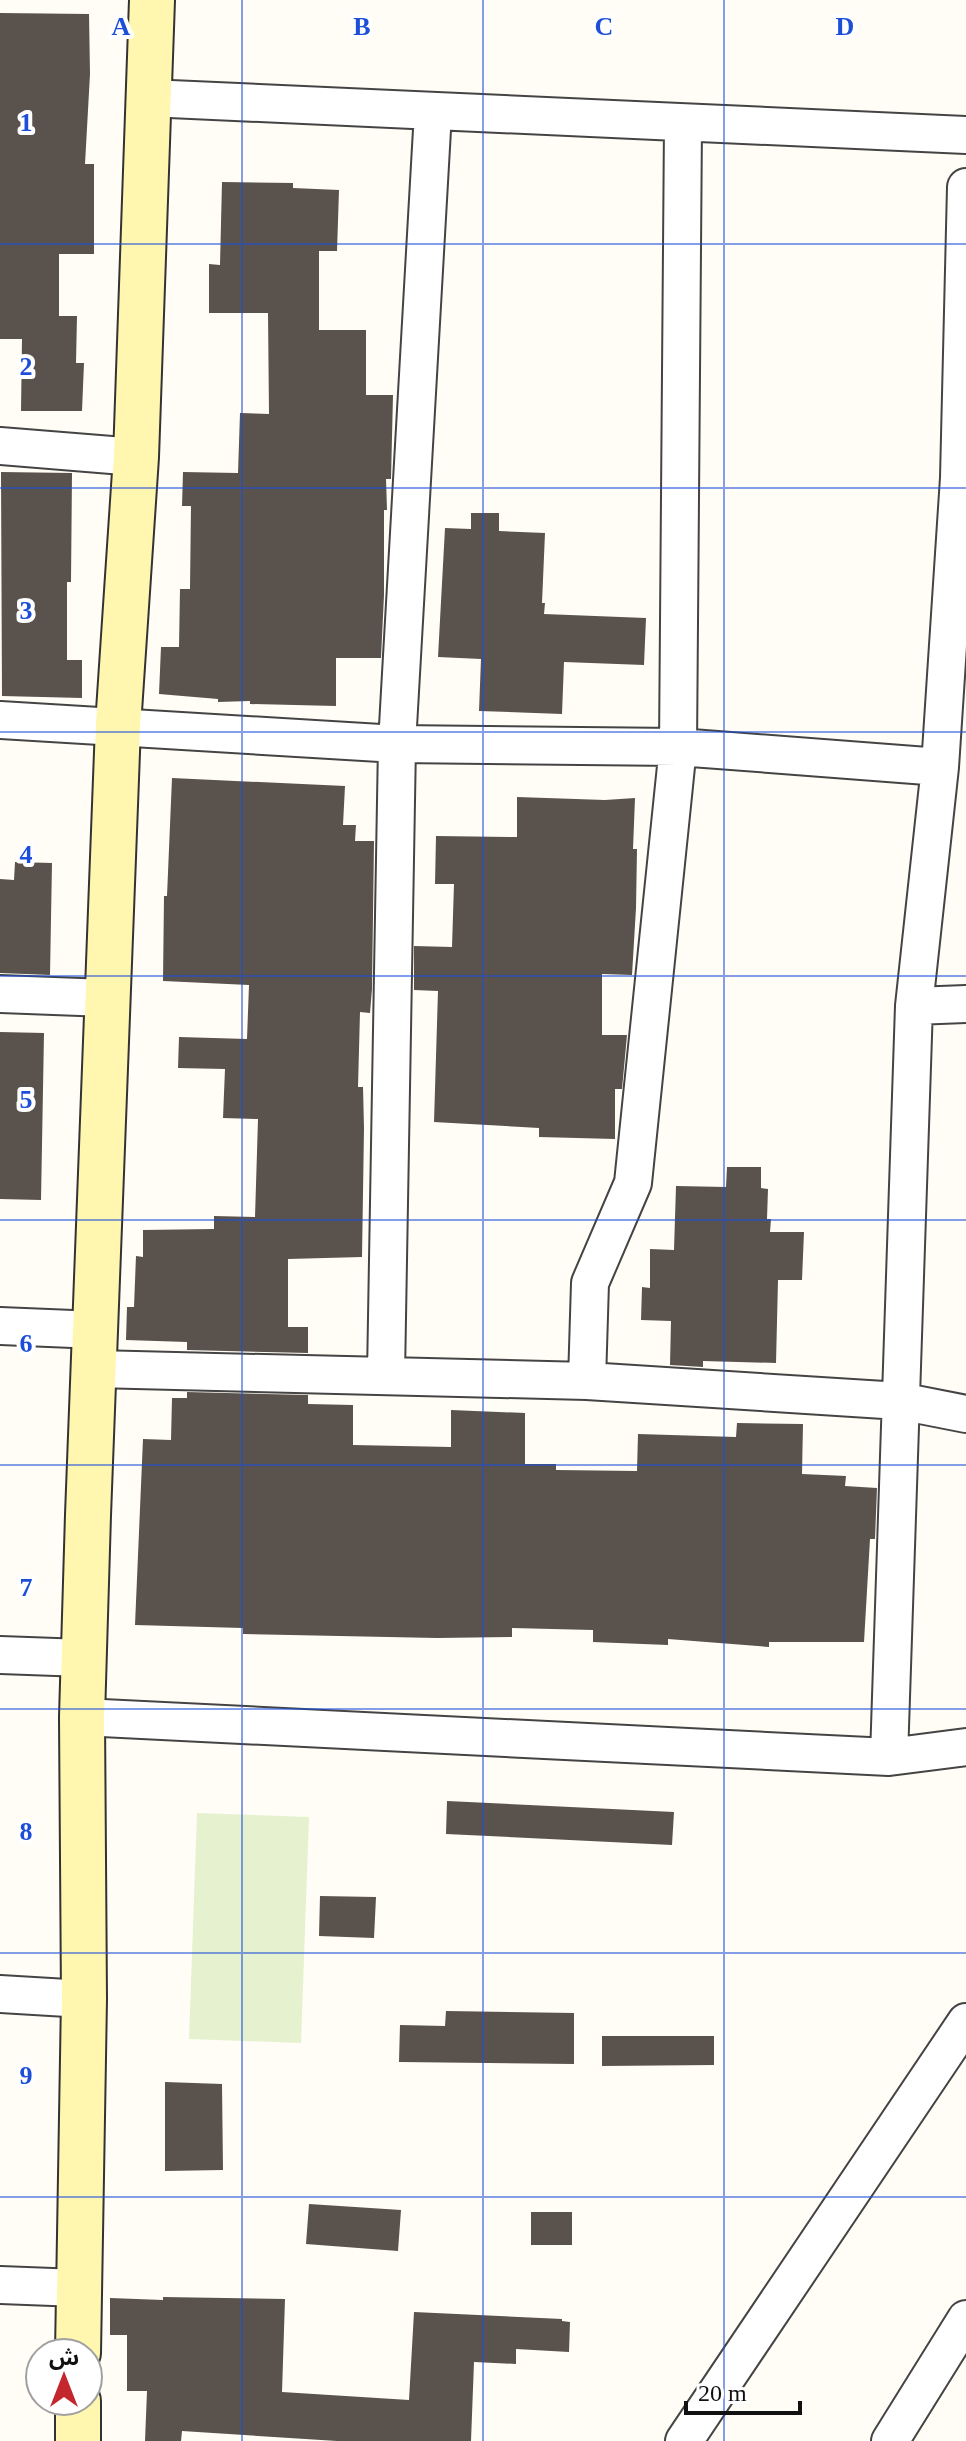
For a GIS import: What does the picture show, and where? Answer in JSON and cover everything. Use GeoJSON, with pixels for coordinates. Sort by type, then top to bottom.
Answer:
{"type":"FeatureCollection","features":[{"type":"Feature","properties":{"kind":"street"},"geometry":{"type":"LineString","coordinates":[[78,2337],[84,1999],[82,1717],[118,726],[136,457],[152,0]]}},
{"type":"Feature","properties":{"kind":"street"},"geometry":{"type":"LineString","coordinates":[[148,98],[966,135]]}},
{"type":"Feature","properties":{"kind":"street"},"geometry":{"type":"LineString","coordinates":[[386,1375],[397,744],[433,112]]}},
{"type":"Feature","properties":{"kind":"street"},"geometry":{"type":"LineString","coordinates":[[587,1381],[590,1283],[633,1183],[678,747],[683,124]]}},
{"type":"Feature","properties":{"kind":"street"},"geometry":{"type":"LineString","coordinates":[[889,1757],[914,1006],[940,767],[963,478],[966,187]]}},
{"type":"Feature","properties":{"kind":"street"},"geometry":{"type":"LineString","coordinates":[[0,446],[136,457]]}},
{"type":"Feature","properties":{"kind":"street"},"geometry":{"type":"LineString","coordinates":[[0,720],[397,744],[678,747],[940,767]]}},
{"type":"Feature","properties":{"kind":"street"},"geometry":{"type":"LineString","coordinates":[[0,994],[107,998]]}},
{"type":"Feature","properties":{"kind":"street"},"geometry":{"type":"LineString","coordinates":[[914,1006],[966,1004]]}},
{"type":"Feature","properties":{"kind":"street"},"geometry":{"type":"LineString","coordinates":[[0,1326],[96,1349],[386,1375],[587,1381],[900,1401],[966,1414]]}},
{"type":"Feature","properties":{"kind":"street"},"geometry":{"type":"LineString","coordinates":[[0,1655],[84,1658]]}},
{"type":"Feature","properties":{"kind":"street"},"geometry":{"type":"LineString","coordinates":[[82,1717],[889,1757],[966,1747]]}},
{"type":"Feature","properties":{"kind":"street"},"geometry":{"type":"LineString","coordinates":[[0,1994],[84,1999]]}},
{"type":"Feature","properties":{"kind":"street"},"geometry":{"type":"LineString","coordinates":[[684,2441],[966,2022]]}},
{"type":"Feature","properties":{"kind":"street"},"geometry":{"type":"LineString","coordinates":[[0,2285],[79,2288]]}},
{"type":"Feature","properties":{"kind":"street"},"geometry":{"type":"LineString","coordinates":[[890,2441],[966,2319]]}},
{"type":"Feature","properties":{"kind":"street"},"geometry":{"type":"LineString","coordinates":[[78,2417],[78,2441]]}},
{"type":"Feature","properties":{"kind":"green space"},"geometry":{"type":"Polygon","coordinates":[[[197,1813],[309,1817],[301,2043],[189,2039],[197,1813]]]}},
{"type":"Feature","properties":{"kind":"building"},"geometry":{"type":"Polygon","coordinates":[[[0,13],[89,14],[90,74],[85,164],[94,164],[94,254],[59,254],[59,316],[77,316],[76,363],[84,363],[82,411],[21,411],[22,339],[0,339],[0,13]]]}},
{"type":"Feature","properties":{"kind":"building"},"geometry":{"type":"Polygon","coordinates":[[[222,182],[293,183],[293,188],[339,190],[337,251],[319,251],[319,330],[366,330],[366,395],[393,395],[391,479],[386,479],[387,510],[384,510],[381,658],[336,658],[336,706],[218,702],[218,699],[159,694],[161,647],[179,647],[180,589],[190,589],[191,506],[182,506],[183,472],[238,473],[240,413],[269,414],[268,313],[209,313],[209,264],[220,265],[222,182]]]}},
{"type":"Feature","properties":{"kind":"building"},"geometry":{"type":"Polygon","coordinates":[[[1,472],[72,473],[67,660],[82,660],[82,698],[2,696],[1,472]]]}},
{"type":"Feature","properties":{"kind":"building"},"geometry":{"type":"Polygon","coordinates":[[[471,513],[499,513],[499,531],[545,533],[544,614],[646,618],[644,665],[564,662],[562,714],[479,711],[481,659],[438,657],[445,528],[471,529],[471,513]]]}},
{"type":"Feature","properties":{"kind":"building"},"geometry":{"type":"Polygon","coordinates":[[[172,778],[345,786],[343,825],[356,825],[355,841],[374,841],[372,989],[370,1013],[360,1012],[358,1087],[363,1087],[364,1128],[362,1257],[288,1259],[288,1327],[308,1327],[308,1353],[187,1350],[187,1342],[126,1340],[127,1307],[134,1307],[136,1256],[143,1257],[143,1230],[214,1229],[214,1216],[255,1217],[258,1119],[223,1118],[225,1069],[178,1068],[179,1037],[247,1039],[249,985],[163,981],[164,896],[167,896],[172,778]]]}},
{"type":"Feature","properties":{"kind":"building"},"geometry":{"type":"Polygon","coordinates":[[[517,797],[635,798],[633,849],[637,849],[636,908],[632,975],[602,974],[602,1035],[627,1035],[622,1089],[615,1089],[615,1139],[539,1137],[539,1128],[434,1122],[438,991],[414,990],[414,946],[452,947],[454,884],[435,884],[436,836],[517,837],[517,797]]]}},
{"type":"Feature","properties":{"kind":"building"},"geometry":{"type":"Polygon","coordinates":[[[15,862],[52,863],[50,975],[0,973],[0,879],[14,880],[15,862]]]}},
{"type":"Feature","properties":{"kind":"building"},"geometry":{"type":"Polygon","coordinates":[[[0,1032],[44,1033],[41,1200],[0,1199],[0,1032]]]}},
{"type":"Feature","properties":{"kind":"building"},"geometry":{"type":"Polygon","coordinates":[[[727,1167],[761,1167],[761,1188],[768,1189],[770,1232],[804,1232],[802,1280],[778,1280],[776,1363],[703,1361],[703,1367],[670,1365],[671,1321],[641,1320],[642,1287],[650,1288],[650,1249],[674,1250],[676,1186],[726,1187],[727,1167]]]}},
{"type":"Feature","properties":{"kind":"building"},"geometry":{"type":"Polygon","coordinates":[[[187,1392],[308,1395],[308,1404],[353,1405],[353,1445],[451,1447],[451,1410],[525,1413],[525,1464],[556,1464],[556,1470],[637,1471],[638,1434],[736,1437],[737,1423],[803,1424],[802,1474],[846,1476],[845,1486],[877,1488],[875,1539],[870,1539],[864,1642],[769,1642],[769,1647],[668,1639],[668,1645],[593,1642],[593,1630],[512,1628],[512,1637],[437,1638],[243,1634],[243,1628],[135,1625],[143,1439],[171,1440],[172,1398],[187,1398],[187,1392]]]}},
{"type":"Feature","properties":{"kind":"building"},"geometry":{"type":"Polygon","coordinates":[[[447,1801],[674,1812],[672,1845],[446,1834],[447,1801]]]}},
{"type":"Feature","properties":{"kind":"building"},"geometry":{"type":"Polygon","coordinates":[[[320,1896],[376,1897],[374,1938],[319,1936],[320,1896]]]}},
{"type":"Feature","properties":{"kind":"building"},"geometry":{"type":"Polygon","coordinates":[[[446,2011],[574,2013],[574,2064],[399,2062],[400,2025],[445,2026],[446,2011]]]}},
{"type":"Feature","properties":{"kind":"building"},"geometry":{"type":"Polygon","coordinates":[[[602,2036],[714,2036],[714,2065],[602,2066],[602,2036]]]}},
{"type":"Feature","properties":{"kind":"building"},"geometry":{"type":"Polygon","coordinates":[[[165,2082],[222,2084],[223,2170],[165,2171],[165,2082]]]}},
{"type":"Feature","properties":{"kind":"building"},"geometry":{"type":"Polygon","coordinates":[[[309,2204],[401,2210],[398,2251],[306,2244],[309,2204]]]}},
{"type":"Feature","properties":{"kind":"building"},"geometry":{"type":"Polygon","coordinates":[[[531,2212],[572,2212],[572,2245],[531,2245],[531,2212]]]}},
{"type":"Feature","properties":{"kind":"building"},"geometry":{"type":"Polygon","coordinates":[[[163,2297],[285,2299],[282,2392],[409,2400],[414,2312],[562,2319],[570,2322],[569,2352],[516,2349],[516,2364],[474,2362],[471,2441],[337,2441],[182,2431],[181,2441],[145,2441],[147,2391],[127,2391],[127,2335],[110,2335],[110,2298],[163,2300],[163,2297]]]}}]}
